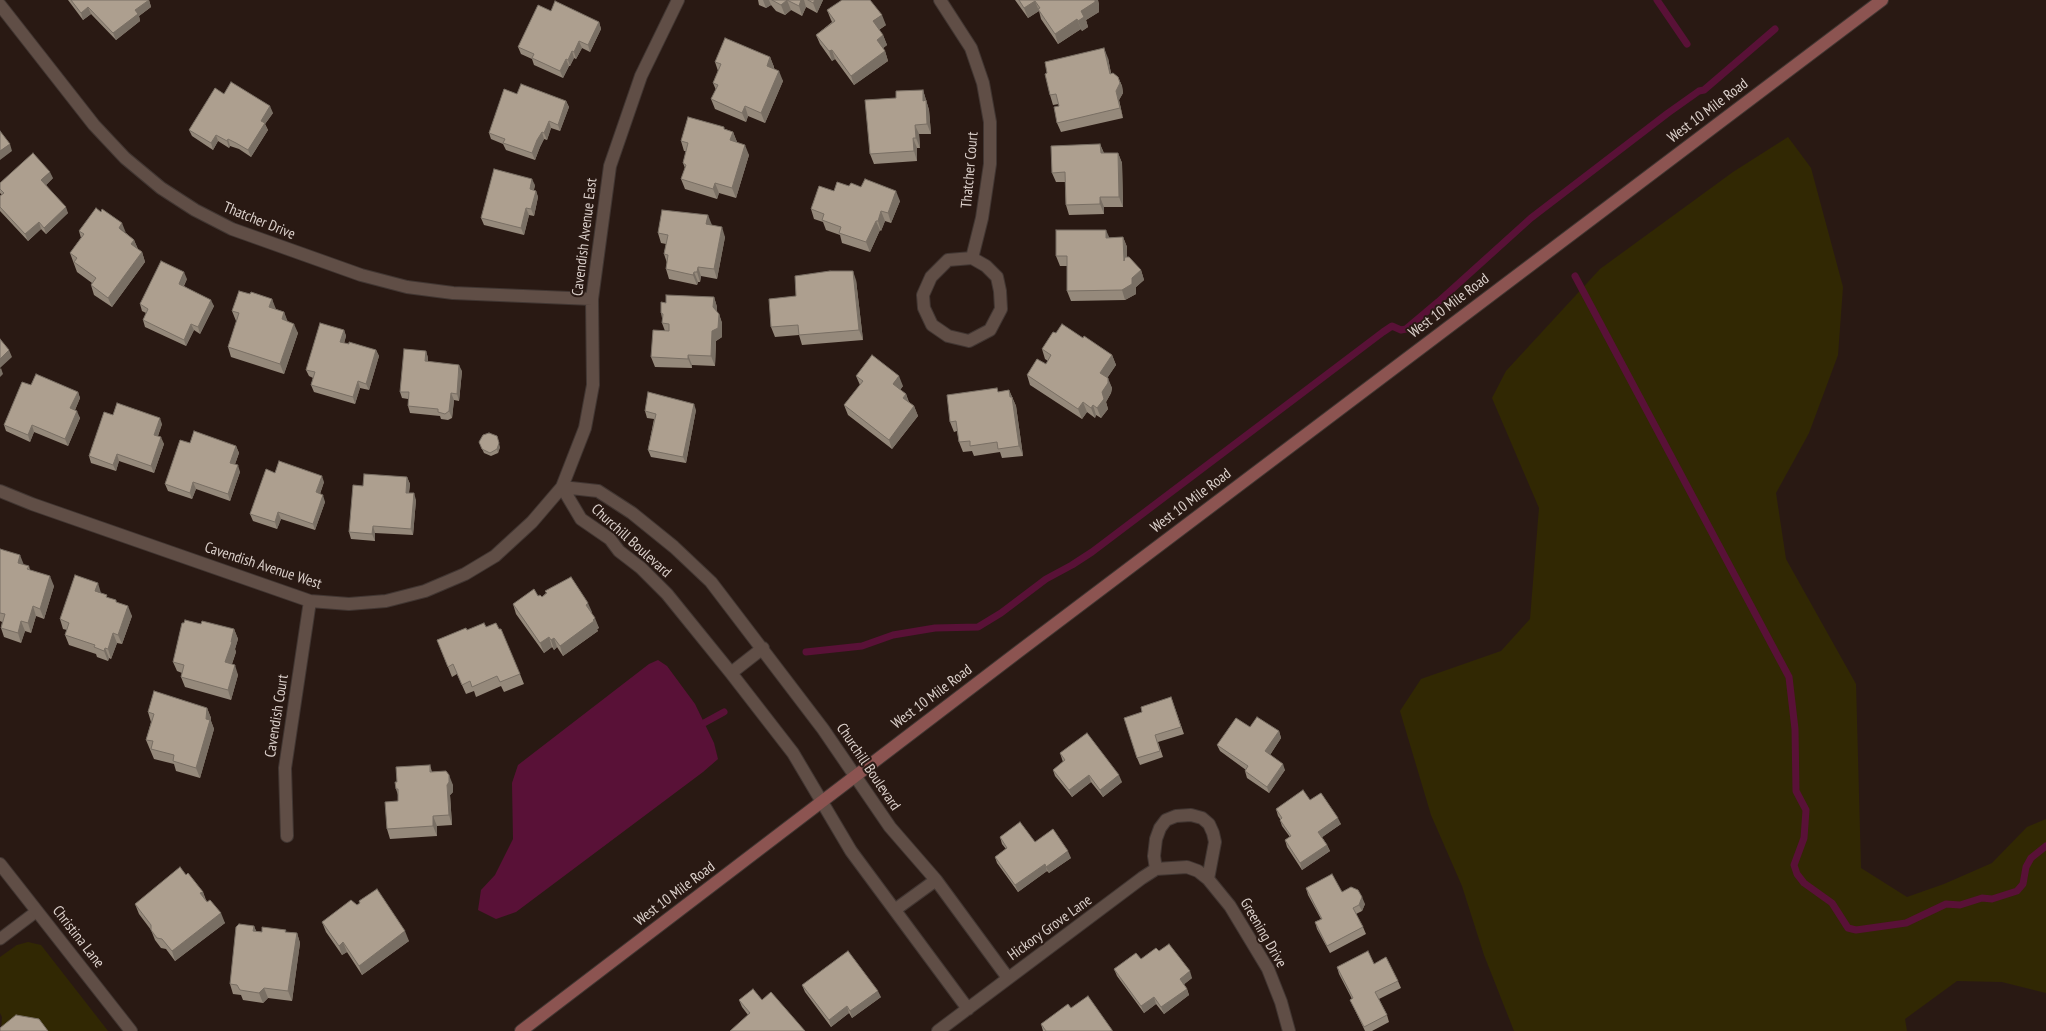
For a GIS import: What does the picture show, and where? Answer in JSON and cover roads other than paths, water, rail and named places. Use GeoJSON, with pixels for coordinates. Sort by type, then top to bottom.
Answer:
{"type":"FeatureCollection","features":[{"type":"Feature","properties":{"kind":"main road","name":"West 10 Mile Road"},"geometry":{"type":"LineString","coordinates":[[521,1031],[855,776],[1882,0]]}},
{"type":"Feature","properties":{"kind":"street","name":"Cavendish Avenue East"},"geometry":{"type":"LineString","coordinates":[[562,487],[585,428],[593,385],[592,299],[610,166],[641,76],[678,0]]}},
{"type":"Feature","properties":{"kind":"street","name":"Thatcher Court"},"geometry":{"type":"LineString","coordinates":[[940,0],[970,48],[984,83],[990,122],[990,164],[982,218],[972,258]]}},
{"type":"Feature","properties":{"kind":"street","name":"Thatcher Drive"},"geometry":{"type":"LineString","coordinates":[[0,5],[94,125],[126,158],[167,191],[195,210],[232,229],[361,275],[408,287],[453,292],[592,299]]}},
{"type":"Feature","properties":{"kind":"street"},"geometry":{"type":"LineString","coordinates":[[972,258],[986,266],[996,278],[1000,292],[1001,309],[990,330],[969,341],[948,336],[932,325],[924,308],[924,296],[931,277],[948,260],[972,258]]}},
{"type":"Feature","properties":{"kind":"street","name":"Churchill Boulevard"},"geometry":{"type":"LineString","coordinates":[[562,487],[598,490],[632,513],[674,547],[711,582],[763,648],[823,729],[890,827],[936,880],[1008,978]]}},
{"type":"Feature","properties":{"kind":"street","name":"Churchill Boulevard"},"geometry":{"type":"LineString","coordinates":[[562,487],[581,519],[610,539],[619,551],[641,568],[661,589],[731,673],[793,753],[851,850],[896,909],[968,1009]]}},
{"type":"Feature","properties":{"kind":"street","name":"Cavendish Avenue West"},"geometry":{"type":"LineString","coordinates":[[0,491],[39,507],[310,601],[349,604],[386,601],[425,591],[464,574],[495,556],[532,522],[562,487]]}},
{"type":"Feature","properties":{"kind":"street","name":"Cavendish Court"},"geometry":{"type":"LineString","coordinates":[[287,836],[285,768],[310,601]]}},
{"type":"Feature","properties":{"kind":"street"},"geometry":{"type":"LineString","coordinates":[[731,673],[763,648]]}},
{"type":"Feature","properties":{"kind":"street"},"geometry":{"type":"LineString","coordinates":[[1156,870],[1154,856],[1156,839],[1160,828],[1166,820],[1176,816],[1191,815],[1202,818],[1209,824],[1213,832],[1215,842],[1208,879]]}},
{"type":"Feature","properties":{"kind":"street","name":"Christina Lane"},"geometry":{"type":"LineString","coordinates":[[0,864],[131,1031]]}},
{"type":"Feature","properties":{"kind":"street","name":"Greening Drive"},"geometry":{"type":"LineString","coordinates":[[1156,870],[1187,867],[1198,871],[1208,879],[1230,906],[1268,969],[1281,1002],[1290,1031]]}},
{"type":"Feature","properties":{"kind":"street","name":"Hickory Grove Lane"},"geometry":{"type":"LineString","coordinates":[[938,1031],[1156,870]]}},
{"type":"Feature","properties":{"kind":"street"},"geometry":{"type":"LineString","coordinates":[[896,909],[936,880]]}},
{"type":"Feature","properties":{"kind":"lane"},"geometry":{"type":"LineString","coordinates":[[0,939],[37,911]]}},
{"type":"Feature","properties":{"kind":"waterway"},"geometry":{"type":"LineString","coordinates":[[1657,0],[1687,44]]}},
{"type":"Feature","properties":{"kind":"waterway"},"geometry":{"type":"LineString","coordinates":[[806,652],[862,646],[893,635],[935,628],[978,627],[1001,613],[1046,579],[1092,552],[1383,332],[1392,326],[1401,330],[1406,329],[1531,218],[1668,113],[1699,91],[1704,90],[1775,29]]}},
{"type":"Feature","properties":{"kind":"waterway"},"geometry":{"type":"LineString","coordinates":[[1575,276],[1789,677],[1795,729],[1796,791],[1806,810],[1804,838],[1794,865],[1797,874],[1804,883],[1832,903],[1848,928],[1856,930],[1906,923],[1946,904],[1960,905],[1982,898],[1992,899],[2017,891],[2023,884],[2026,867],[2031,858],[2046,846]]}},
{"type":"Feature","properties":{"kind":"waterway"},"geometry":{"type":"LineString","coordinates":[[704,723],[724,712]]}}]}
